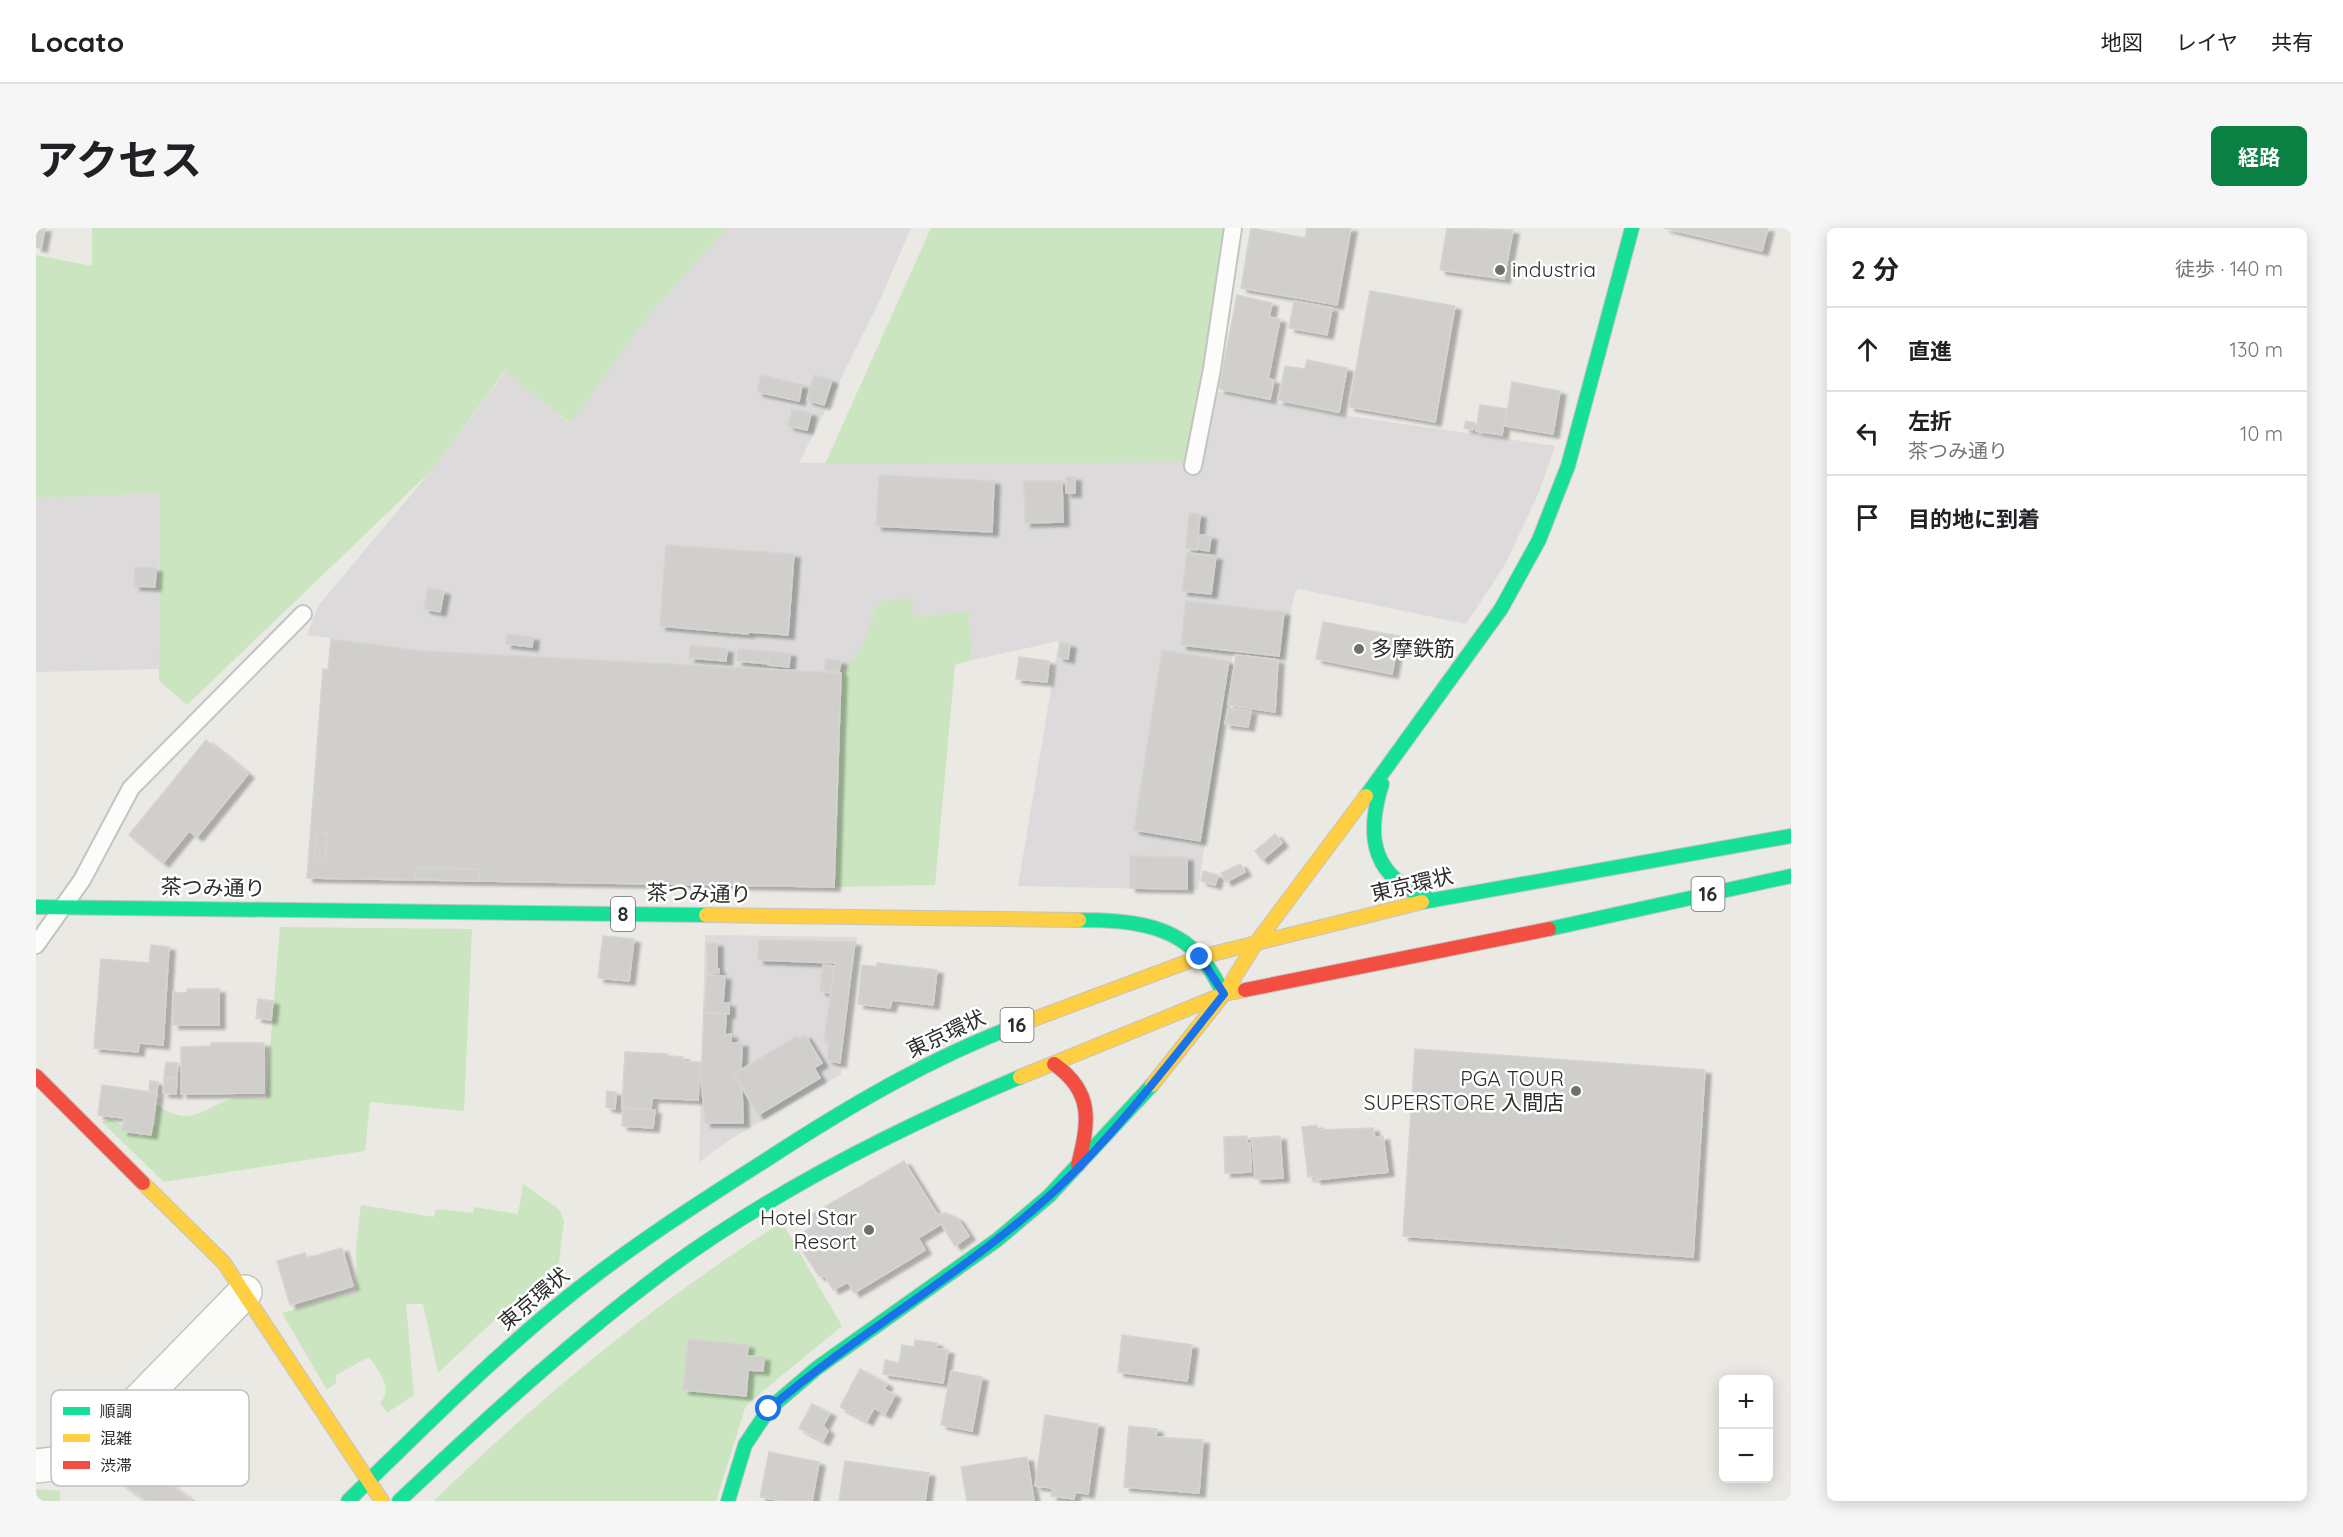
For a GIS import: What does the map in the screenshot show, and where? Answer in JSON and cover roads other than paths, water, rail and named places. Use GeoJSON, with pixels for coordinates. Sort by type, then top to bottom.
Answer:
{"type":"FeatureCollection","features":[{"type":"Feature","properties":{"kind":"main road"},"geometry":{"type":"LineString","coordinates":[[728,1501],[745,1445],[769,1409],[817,1368],[997,1240],[1049,1196],[1154,1083],[1224,994],[1256,943],[1501,609],[1539,540],[1568,466],[1632,228]]}},
{"type":"Feature","properties":{"kind":"main road"},"geometry":{"type":"LineString","coordinates":[[1392,760],[1375,802],[1374,850],[1395,881],[1422,897],[1432,900]]}},
{"type":"Feature","properties":{"kind":"main road","name":"東京環状"},"geometry":{"type":"LineString","coordinates":[[348,1501],[484,1369],[564,1300],[647,1236],[739,1175],[924,1065],[1006,1029],[1200,957],[1432,900],[1791,836]]}},
{"type":"Feature","properties":{"kind":"main road","name":"16"},"geometry":{"type":"LineString","coordinates":[[399,1501],[508,1398],[586,1332],[672,1266],[758,1210],[845,1158],[951,1106],[1224,994],[1614,915],[1791,876]]}},
{"type":"Feature","properties":{"kind":"main road","name":"茶つみ通り"},"geometry":{"type":"LineString","coordinates":[[36,907],[1120,920],[1156,928],[1178,939],[1200,957],[1224,994]]}},
{"type":"Feature","properties":{"kind":"main road"},"geometry":{"type":"LineString","coordinates":[[1054,1064],[1074,1078],[1081,1089],[1088,1115],[1086,1139],[1078,1167]]}},
{"type":"Feature","properties":{"kind":"main road"},"geometry":{"type":"LineString","coordinates":[[36,1076],[99,1143],[198,1234],[245,1292],[382,1501]]}},
{"type":"Feature","properties":{"kind":"street"},"geometry":{"type":"LineString","coordinates":[[149,1390],[245,1292]]}},
{"type":"Feature","properties":{"kind":"street"},"geometry":{"type":"LineString","coordinates":[[36,1466],[51,1464]]}},
{"type":"Feature","properties":{"kind":"lane"},"geometry":{"type":"LineString","coordinates":[[1193,466],[1212,369],[1233,228]]}},
{"type":"Feature","properties":{"kind":"lane"},"geometry":{"type":"LineString","coordinates":[[36,945],[82,880],[131,788],[303,614]]}},
{"type":"Feature","properties":{"kind":"place","name":"industria"},"geometry":{"type":"Point","coordinates":[1500,270]}},
{"type":"Feature","properties":{"kind":"place","name":"多摩鉄筋"},"geometry":{"type":"Point","coordinates":[1359,649]}},
{"type":"Feature","properties":{"kind":"place","name":"PGA TOUR SUPERSTORE 入間店"},"geometry":{"type":"Point","coordinates":[1576,1091]}},
{"type":"Feature","properties":{"kind":"place","name":"Hotel Star Resort"},"geometry":{"type":"Point","coordinates":[869,1230]}}]}
